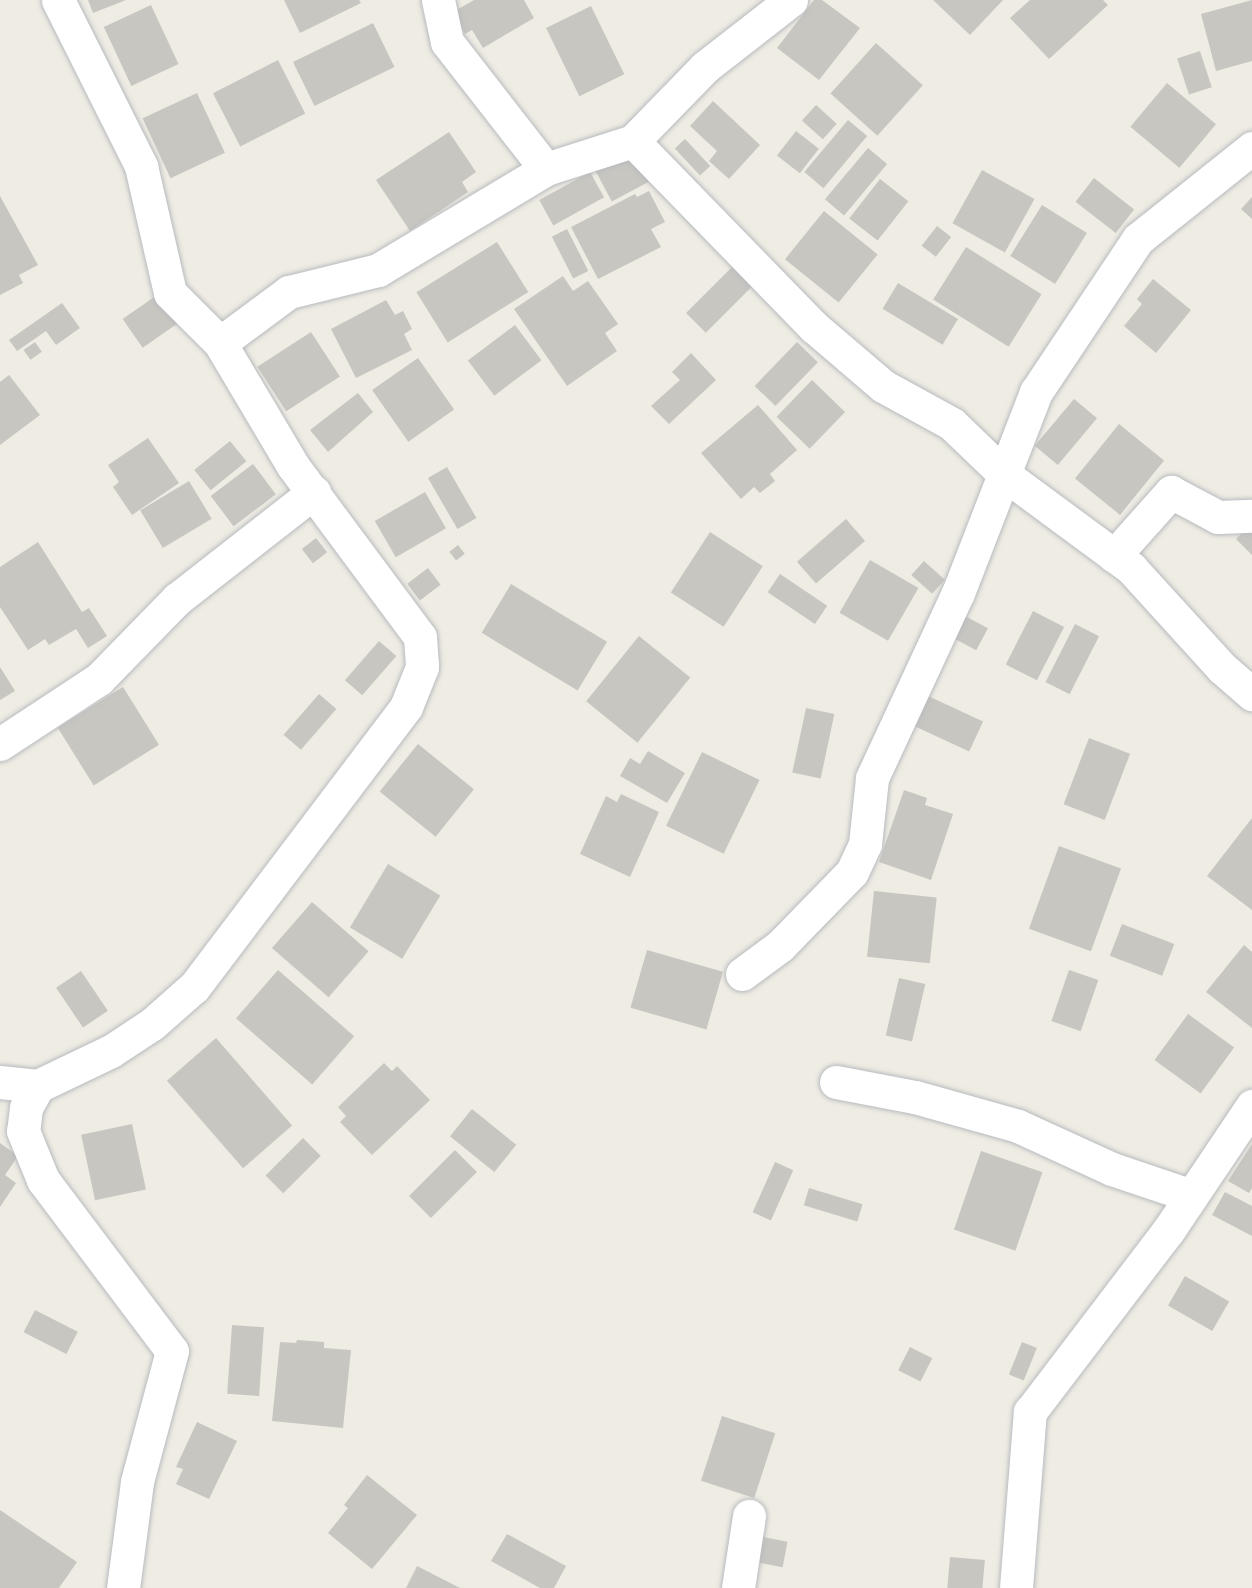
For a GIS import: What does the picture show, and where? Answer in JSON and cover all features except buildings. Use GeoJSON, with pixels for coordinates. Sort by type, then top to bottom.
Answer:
{"type":"FeatureCollection","features":[{"type":"Feature","properties":{"kind":"street"},"geometry":{"type":"LineString","coordinates":[[0,1082],[38,1086],[111,1051],[152,1024],[194,987],[406,707],[422,667],[420,637],[293,466],[220,343],[170,293],[141,166],[58,0]]}},
{"type":"Feature","properties":{"kind":"street"},"geometry":{"type":"LineString","coordinates":[[438,0],[447,42],[546,169]]}},
{"type":"Feature","properties":{"kind":"street"},"geometry":{"type":"LineString","coordinates":[[220,343],[289,292],[378,270],[546,169],[633,141],[705,67],[791,0]]}},
{"type":"Feature","properties":{"kind":"street"},"geometry":{"type":"LineString","coordinates":[[633,141],[814,327],[883,386],[952,424],[1005,475],[1131,568],[1222,668],[1252,694]]}},
{"type":"Feature","properties":{"kind":"street"},"geometry":{"type":"LineString","coordinates":[[742,974],[780,946],[852,872],[865,844],[872,778],[958,593],[1036,392],[1138,239],[1252,148]]}},
{"type":"Feature","properties":{"kind":"street"},"geometry":{"type":"LineString","coordinates":[[0,744],[99,680],[177,599],[314,492]]}},
{"type":"Feature","properties":{"kind":"street"},"geometry":{"type":"LineString","coordinates":[[1113,556],[1171,492],[1218,517],[1252,516]]}},
{"type":"Feature","properties":{"kind":"street"},"geometry":{"type":"LineString","coordinates":[[836,1082],[915,1097],[1018,1126],[1112,1169],[1192,1196]]}},
{"type":"Feature","properties":{"kind":"street"},"geometry":{"type":"LineString","coordinates":[[38,1086],[26,1108],[23,1131],[43,1180],[172,1352],[137,1482],[123,1588]]}},
{"type":"Feature","properties":{"kind":"street"},"geometry":{"type":"LineString","coordinates":[[1016,1588],[1030,1412],[1192,1196],[1252,1106]]}},
{"type":"Feature","properties":{"kind":"street"},"geometry":{"type":"LineString","coordinates":[[738,1588],[749,1516]]}}]}
